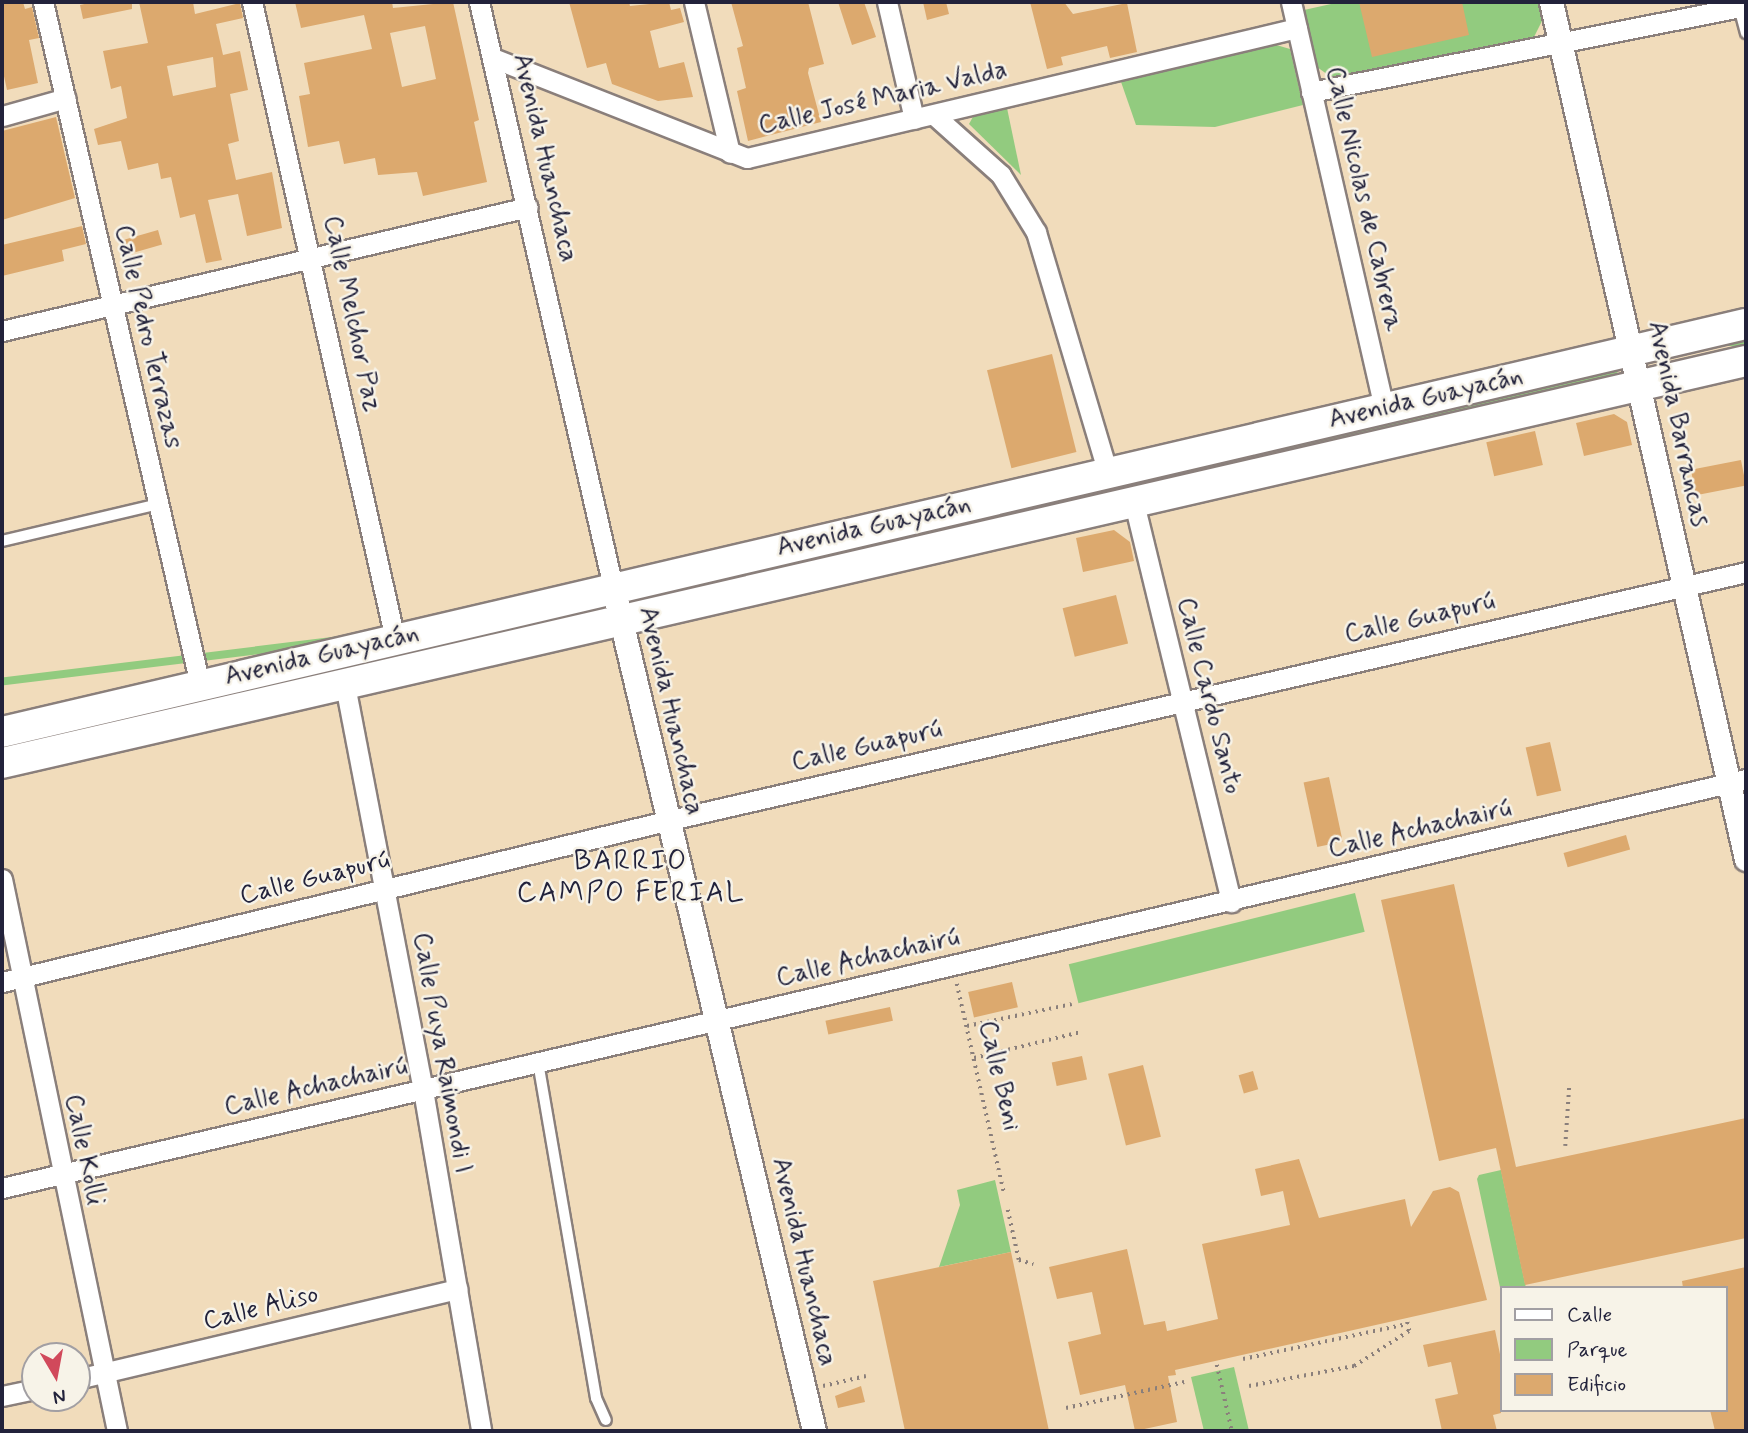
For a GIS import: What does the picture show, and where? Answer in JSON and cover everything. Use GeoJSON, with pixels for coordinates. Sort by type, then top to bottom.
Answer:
{"type":"FeatureCollection","features":[{"type":"Feature","properties":{"kind":"main road","name":"Avenida Guayacán"},"geometry":{"type":"LineString","coordinates":[[2,732],[612,587],[1746,324]]}},
{"type":"Feature","properties":{"kind":"main road","name":"Avenida Guayacán"},"geometry":{"type":"LineString","coordinates":[[2,763],[1746,362]]}},
{"type":"Feature","properties":{"kind":"street","name":"Calle Pedro Terrazas"},"geometry":{"type":"LineString","coordinates":[[43,2],[200,685]]}},
{"type":"Feature","properties":{"kind":"street","name":"Calle Melchor Paz"},"geometry":{"type":"LineString","coordinates":[[252,2],[312,258],[395,639]]}},
{"type":"Feature","properties":{"kind":"street","name":"Avenida Huanchaca"},"geometry":{"type":"LineString","coordinates":[[479,2],[666,821],[717,1021],[814,1431]]}},
{"type":"Feature","properties":{"kind":"street"},"geometry":{"type":"LineString","coordinates":[[694,2],[730,153]]}},
{"type":"Feature","properties":{"kind":"street"},"geometry":{"type":"LineString","coordinates":[[887,2],[914,119]]}},
{"type":"Feature","properties":{"kind":"street","name":"Calle Nicolas de Cabrera"},"geometry":{"type":"LineString","coordinates":[[1291,2],[1384,409]]}},
{"type":"Feature","properties":{"kind":"street","name":"Avenida Barrancas"},"geometry":{"type":"LineString","coordinates":[[1551,2],[1642,386],[1683,586],[1737,781],[1746,859]]}},
{"type":"Feature","properties":{"kind":"street"},"geometry":{"type":"LineString","coordinates":[[1311,92],[1559,40],[1743,6]]}},
{"type":"Feature","properties":{"kind":"street","name":"Calle José Maria Valda"},"geometry":{"type":"LineString","coordinates":[[493,58],[747,159],[1297,28]]}},
{"type":"Feature","properties":{"kind":"street"},"geometry":{"type":"LineString","coordinates":[[2,116],[66,98]]}},
{"type":"Feature","properties":{"kind":"street"},"geometry":{"type":"LineString","coordinates":[[934,115],[1001,175],[1036,232],[1108,473]]}},
{"type":"Feature","properties":{"kind":"street"},"geometry":{"type":"LineString","coordinates":[[2,331],[527,207]]}},
{"type":"Feature","properties":{"kind":"street","name":"Calle Cardo Santo"},"geometry":{"type":"LineString","coordinates":[[1134,503],[1231,902]]}},
{"type":"Feature","properties":{"kind":"street","name":"Calle Guapurú"},"geometry":{"type":"LineString","coordinates":[[11,980],[666,821],[1746,572]]}},
{"type":"Feature","properties":{"kind":"street","name":"Calle Puya Raimondi I"},"geometry":{"type":"LineString","coordinates":[[345,685],[423,1090],[481,1431]]}},
{"type":"Feature","properties":{"kind":"street","name":"Calle Achachairú"},"geometry":{"type":"LineString","coordinates":[[2,1188],[1231,902],[1737,781]]}},
{"type":"Feature","properties":{"kind":"street","name":"Calle Kolli"},"geometry":{"type":"LineString","coordinates":[[2,879],[11,980],[60,1174],[117,1431]]}},
{"type":"Feature","properties":{"kind":"street","name":"Calle Aliso"},"geometry":{"type":"LineString","coordinates":[[91,1376],[457,1289]]}},
{"type":"Feature","properties":{"kind":"street"},"geometry":{"type":"LineString","coordinates":[[2,1396],[21,1392]]}},
{"type":"Feature","properties":{"kind":"lane"},"geometry":{"type":"LineString","coordinates":[[1743,6],[1746,33]]}},
{"type":"Feature","properties":{"kind":"lane"},"geometry":{"type":"LineString","coordinates":[[2,541],[158,504]]}},
{"type":"Feature","properties":{"kind":"lane"},"geometry":{"type":"LineString","coordinates":[[538,1062],[596,1398],[606,1420]]}},
{"type":"Feature","properties":{"kind":"path","name":"Calle Beni"},"geometry":{"type":"LineString","coordinates":[[952,967],[1004,1193]]}},
{"type":"Feature","properties":{"kind":"path"},"geometry":{"type":"LineString","coordinates":[[967,1026],[1072,1004]]}},
{"type":"Feature","properties":{"kind":"path"},"geometry":{"type":"LineString","coordinates":[[974,1058],[1081,1032]]}},
{"type":"Feature","properties":{"kind":"path"},"geometry":{"type":"LineString","coordinates":[[1565,1146],[1569,1085]]}},
{"type":"Feature","properties":{"kind":"path"},"geometry":{"type":"LineString","coordinates":[[1008,1210],[1019,1260],[1033,1264]]}},
{"type":"Feature","properties":{"kind":"path"},"geometry":{"type":"LineString","coordinates":[[1242,1360],[1406,1321],[1409,1331],[1354,1366],[1249,1386]]}},
{"type":"Feature","properties":{"kind":"path"},"geometry":{"type":"LineString","coordinates":[[1217,1365],[1232,1431]]}},
{"type":"Feature","properties":{"kind":"path"},"geometry":{"type":"LineString","coordinates":[[839,1382],[866,1376]]}},
{"type":"Feature","properties":{"kind":"path"},"geometry":{"type":"LineString","coordinates":[[1066,1408],[1184,1382]]}},
{"type":"Feature","properties":{"kind":"green space"},"geometry":{"type":"Polygon","coordinates":[[[1340,2],[1538,2],[1542,21],[1534,37],[1331,77],[1317,67],[1304,10],[1340,2]]]}},
{"type":"Feature","properties":{"kind":"green space"},"geometry":{"type":"Polygon","coordinates":[[[1273,44],[1290,49],[1303,105],[1215,127],[1136,125],[1120,79],[1273,44]]]}},
{"type":"Feature","properties":{"kind":"green space"},"geometry":{"type":"Polygon","coordinates":[[[1007,108],[1021,175],[969,124],[974,115],[1007,108]]]}},
{"type":"Feature","properties":{"kind":"green space"},"geometry":{"type":"Polygon","coordinates":[[[1657,338],[1746,338],[1746,346],[1657,346],[1657,338]]]}},
{"type":"Feature","properties":{"kind":"green space"},"geometry":{"type":"Polygon","coordinates":[[[1616,367],[1618,375],[661,613],[659,606],[1616,367]]]}},
{"type":"Feature","properties":{"kind":"green space"},"geometry":{"type":"Polygon","coordinates":[[[593,605],[594,613],[2,686],[2,678],[593,605]]]}},
{"type":"Feature","properties":{"kind":"green space"},"geometry":{"type":"Polygon","coordinates":[[[1355,893],[1365,932],[1078,1003],[1069,964],[1355,893]]]}},
{"type":"Feature","properties":{"kind":"green space"},"geometry":{"type":"Polygon","coordinates":[[[1501,1170],[1526,1286],[1500,1287],[1477,1179],[1479,1175],[1501,1170]]]}},
{"type":"Feature","properties":{"kind":"green space"},"geometry":{"type":"Polygon","coordinates":[[[995,1180],[1011,1252],[939,1267],[960,1205],[957,1190],[995,1180]]]}},
{"type":"Feature","properties":{"kind":"green space"},"geometry":{"type":"Polygon","coordinates":[[[1234,1367],[1249,1431],[1204,1431],[1191,1377],[1234,1367]]]}},
{"type":"Feature","properties":{"kind":"building"},"geometry":{"type":"Polygon","coordinates":[[[2,2],[23,2],[25,9],[32,7],[39,38],[29,40],[38,83],[7,90],[2,67],[2,2]]]}},
{"type":"Feature","properties":{"kind":"building"},"geometry":{"type":"Polygon","coordinates":[[[93,2],[132,2],[132,9],[83,19],[80,5],[93,2]]]}},
{"type":"Feature","properties":{"kind":"building"},"geometry":{"type":"Polygon","coordinates":[[[139,2],[193,2],[195,14],[240,3],[243,18],[216,24],[223,55],[240,51],[248,90],[230,94],[239,141],[228,144],[236,180],[272,172],[282,228],[247,236],[238,194],[208,200],[222,260],[206,263],[195,214],[180,218],[171,177],[161,179],[158,163],[128,170],[121,141],[98,145],[94,129],[127,118],[121,86],[111,89],[103,51],[148,43],[139,2]],[[213,57],[167,66],[173,96],[216,87],[213,57]]]}},
{"type":"Feature","properties":{"kind":"building"},"geometry":{"type":"Polygon","coordinates":[[[295,2],[392,2],[393,8],[453,2],[479,120],[474,122],[487,182],[423,196],[417,172],[378,175],[375,158],[344,164],[339,141],[308,147],[299,96],[310,94],[304,63],[372,49],[364,15],[301,28],[295,2]],[[425,26],[390,33],[402,87],[436,79],[425,26]]]}},
{"type":"Feature","properties":{"kind":"building"},"geometry":{"type":"Polygon","coordinates":[[[569,2],[629,2],[630,6],[669,2],[671,10],[680,8],[684,22],[650,31],[659,68],[684,62],[693,97],[658,101],[612,84],[606,63],[587,68],[569,2]]]}},
{"type":"Feature","properties":{"kind":"building"},"geometry":{"type":"Polygon","coordinates":[[[731,2],[808,2],[824,64],[809,68],[808,73],[821,122],[748,141],[737,91],[746,88],[737,48],[743,46],[731,2]]]}},
{"type":"Feature","properties":{"kind":"building"},"geometry":{"type":"Polygon","coordinates":[[[838,2],[864,2],[876,37],[852,45],[838,2]]]}},
{"type":"Feature","properties":{"kind":"building"},"geometry":{"type":"Polygon","coordinates":[[[923,2],[946,2],[949,14],[927,20],[923,2]]]}},
{"type":"Feature","properties":{"kind":"building"},"geometry":{"type":"Polygon","coordinates":[[[1030,2],[1064,2],[1073,14],[1127,3],[1137,52],[1110,58],[1107,46],[1061,57],[1063,65],[1047,69],[1030,2]]]}},
{"type":"Feature","properties":{"kind":"building"},"geometry":{"type":"Polygon","coordinates":[[[1359,2],[1462,2],[1469,35],[1372,57],[1359,2]]]}},
{"type":"Feature","properties":{"kind":"building"},"geometry":{"type":"Polygon","coordinates":[[[56,117],[75,198],[2,220],[2,131],[56,117]]]}},
{"type":"Feature","properties":{"kind":"building"},"geometry":{"type":"Polygon","coordinates":[[[82,226],[86,244],[62,250],[64,261],[2,276],[2,245],[82,226]]]}},
{"type":"Feature","properties":{"kind":"building"},"geometry":{"type":"Polygon","coordinates":[[[158,230],[162,244],[125,255],[121,241],[158,230]]]}},
{"type":"Feature","properties":{"kind":"building"},"geometry":{"type":"Polygon","coordinates":[[[1052,354],[1076,452],[1011,468],[987,370],[1052,354]]]}},
{"type":"Feature","properties":{"kind":"building"},"geometry":{"type":"Polygon","coordinates":[[[1614,414],[1627,422],[1632,445],[1584,456],[1576,423],[1614,414]]]}},
{"type":"Feature","properties":{"kind":"building"},"geometry":{"type":"Polygon","coordinates":[[[1535,431],[1543,465],[1494,476],[1486,442],[1535,431]]]}},
{"type":"Feature","properties":{"kind":"building"},"geometry":{"type":"Polygon","coordinates":[[[1741,460],[1746,486],[1696,495],[1691,470],[1741,460]]]}},
{"type":"Feature","properties":{"kind":"building"},"geometry":{"type":"Polygon","coordinates":[[[1114,530],[1130,542],[1134,561],[1083,572],[1076,538],[1114,530]]]}},
{"type":"Feature","properties":{"kind":"building"},"geometry":{"type":"Polygon","coordinates":[[[1116,595],[1128,644],[1075,657],[1063,608],[1116,595]]]}},
{"type":"Feature","properties":{"kind":"building"},"geometry":{"type":"Polygon","coordinates":[[[1550,742],[1561,791],[1537,796],[1526,748],[1550,742]]]}},
{"type":"Feature","properties":{"kind":"building"},"geometry":{"type":"Polygon","coordinates":[[[1329,777],[1343,842],[1317,847],[1304,782],[1329,777]]]}},
{"type":"Feature","properties":{"kind":"building"},"geometry":{"type":"Polygon","coordinates":[[[1626,835],[1630,849],[1568,867],[1564,853],[1626,835]]]}},
{"type":"Feature","properties":{"kind":"building"},"geometry":{"type":"Polygon","coordinates":[[[1454,884],[1516,1167],[1746,1118],[1746,1238],[1525,1285],[1496,1148],[1439,1161],[1381,900],[1454,884]]]}},
{"type":"Feature","properties":{"kind":"building"},"geometry":{"type":"Polygon","coordinates":[[[1012,982],[1018,1007],[974,1017],[968,992],[1012,982]]]}},
{"type":"Feature","properties":{"kind":"building"},"geometry":{"type":"Polygon","coordinates":[[[890,1007],[893,1021],[828,1034],[825,1021],[890,1007]]]}},
{"type":"Feature","properties":{"kind":"building"},"geometry":{"type":"Polygon","coordinates":[[[1082,1056],[1087,1079],[1057,1086],[1052,1062],[1082,1056]]]}},
{"type":"Feature","properties":{"kind":"building"},"geometry":{"type":"Polygon","coordinates":[[[1143,1065],[1161,1137],[1126,1146],[1108,1074],[1143,1065]]]}},
{"type":"Feature","properties":{"kind":"building"},"geometry":{"type":"Polygon","coordinates":[[[1253,1071],[1258,1089],[1244,1093],[1239,1075],[1253,1071]]]}},
{"type":"Feature","properties":{"kind":"building"},"geometry":{"type":"Polygon","coordinates":[[[1299,1159],[1319,1218],[1405,1199],[1411,1227],[1433,1191],[1450,1187],[1459,1192],[1487,1300],[1175,1370],[1176,1375],[1168,1376],[1177,1422],[1135,1431],[1125,1385],[1080,1395],[1068,1342],[1101,1334],[1092,1292],[1057,1299],[1049,1267],[1127,1249],[1144,1325],[1165,1321],[1167,1331],[1218,1319],[1202,1244],[1290,1225],[1283,1191],[1261,1196],[1255,1169],[1299,1159]]]}},
{"type":"Feature","properties":{"kind":"building"},"geometry":{"type":"Polygon","coordinates":[[[1011,1252],[1049,1431],[905,1431],[873,1281],[1011,1252]]]}},
{"type":"Feature","properties":{"kind":"building"},"geometry":{"type":"Polygon","coordinates":[[[1746,1267],[1746,1431],[1715,1431],[1710,1412],[1727,1412],[1727,1286],[1683,1286],[1682,1281],[1746,1267]]]}},
{"type":"Feature","properties":{"kind":"building"},"geometry":{"type":"Polygon","coordinates":[[[1495,1330],[1500,1354],[1501,1413],[1493,1415],[1497,1431],[1442,1431],[1435,1399],[1458,1394],[1451,1362],[1428,1367],[1423,1345],[1495,1330]]]}},
{"type":"Feature","properties":{"kind":"building"},"geometry":{"type":"Polygon","coordinates":[[[861,1386],[865,1402],[838,1408],[835,1396],[861,1386]]]}},
{"type":"Feature","properties":{"kind":"district","name":"BARRIO CAMPO FERIAL"},"geometry":{"type":"Point","coordinates":[631,878]}}]}
